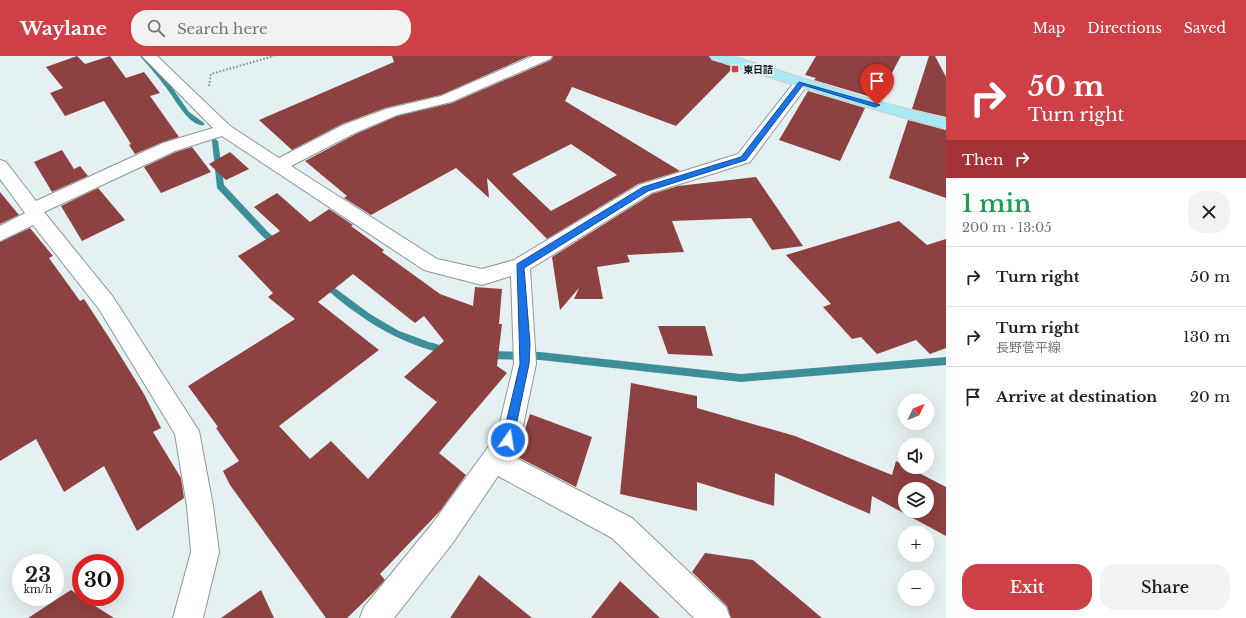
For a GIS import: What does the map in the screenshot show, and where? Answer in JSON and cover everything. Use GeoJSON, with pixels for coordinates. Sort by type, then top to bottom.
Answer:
{"type":"FeatureCollection","features":[{"type":"Feature","properties":{"kind":"main road"},"geometry":{"type":"LineString","coordinates":[[717,56],[801,83],[946,124]]}},
{"type":"Feature","properties":{"kind":"street"},"geometry":{"type":"LineString","coordinates":[[149,56],[224,130],[278,166],[431,266],[482,277],[520,266],[645,189],[744,158],[801,83]]}},
{"type":"Feature","properties":{"kind":"street"},"geometry":{"type":"LineString","coordinates":[[278,166],[349,129],[392,112],[446,99],[545,56]]}},
{"type":"Feature","properties":{"kind":"street"},"geometry":{"type":"LineString","coordinates":[[0,234],[34,212],[169,147],[224,130]]}},
{"type":"Feature","properties":{"kind":"street"},"geometry":{"type":"LineString","coordinates":[[0,166],[34,212],[106,303],[187,431],[200,506],[205,552],[188,618]]}},
{"type":"Feature","properties":{"kind":"street"},"geometry":{"type":"LineString","coordinates":[[375,618],[442,534],[508,440],[525,354],[520,266]]}},
{"type":"Feature","properties":{"kind":"street"},"geometry":{"type":"LineString","coordinates":[[494,460],[622,528],[715,618]]}},
{"type":"Feature","properties":{"kind":"path"},"geometry":{"type":"LineString","coordinates":[[196,104],[207,98],[211,74],[274,56]]}},
{"type":"Feature","properties":{"kind":"building"},"geometry":{"type":"Polygon","coordinates":[[[77,56],[85,64],[110,56],[126,78],[144,72],[160,93],[150,96],[179,137],[135,154],[129,145],[131,144],[104,101],[65,116],[50,93],[63,88],[46,67],[77,56]]]}},
{"type":"Feature","properties":{"kind":"building"},"geometry":{"type":"Polygon","coordinates":[[[392,56],[529,56],[441,95],[385,108],[342,124],[292,150],[259,120],[394,62],[392,56]]]}},
{"type":"Feature","properties":{"kind":"building"},"geometry":{"type":"Polygon","coordinates":[[[553,56],[709,56],[712,60],[734,67],[676,126],[572,87],[565,101],[680,171],[638,184],[547,239],[487,178],[489,198],[456,168],[371,215],[344,198],[347,196],[305,161],[356,134],[397,116],[452,103],[551,60],[553,56]],[[571,144],[512,174],[551,211],[617,175],[571,144]]]}},
{"type":"Feature","properties":{"kind":"building"},"geometry":{"type":"Polygon","coordinates":[[[816,56],[901,56],[878,99],[814,80],[816,78],[805,75],[816,56]]]}},
{"type":"Feature","properties":{"kind":"building"},"geometry":{"type":"Polygon","coordinates":[[[929,56],[935,56],[946,77],[946,117],[912,109],[929,56]]]}},
{"type":"Feature","properties":{"kind":"building"},"geometry":{"type":"Polygon","coordinates":[[[808,91],[865,108],[840,161],[779,140],[808,91]]]}},
{"type":"Feature","properties":{"kind":"building"},"geometry":{"type":"Polygon","coordinates":[[[908,120],[946,130],[946,198],[889,178],[908,120]]]}},
{"type":"Feature","properties":{"kind":"building"},"geometry":{"type":"Polygon","coordinates":[[[192,147],[211,172],[161,193],[144,167],[176,152],[192,147]]]}},
{"type":"Feature","properties":{"kind":"building"},"geometry":{"type":"Polygon","coordinates":[[[62,150],[74,169],[80,166],[88,176],[52,192],[34,162],[62,150]]]}},
{"type":"Feature","properties":{"kind":"building"},"geometry":{"type":"Polygon","coordinates":[[[230,152],[249,169],[226,180],[209,164],[230,152]]]}},
{"type":"Feature","properties":{"kind":"building"},"geometry":{"type":"Polygon","coordinates":[[[756,177],[803,246],[772,250],[751,218],[672,221],[684,252],[627,255],[630,262],[597,267],[603,299],[574,299],[579,288],[560,310],[552,257],[652,194],[678,186],[756,177]]]}},
{"type":"Feature","properties":{"kind":"building"},"geometry":{"type":"Polygon","coordinates":[[[98,188],[125,220],[82,241],[61,206],[98,188]]]}},
{"type":"Feature","properties":{"kind":"building"},"geometry":{"type":"Polygon","coordinates":[[[0,192],[19,215],[0,224],[0,192]]]}},
{"type":"Feature","properties":{"kind":"building"},"geometry":{"type":"Polygon","coordinates":[[[277,193],[310,222],[329,209],[353,225],[351,226],[384,250],[382,252],[440,294],[473,306],[475,287],[502,289],[499,324],[502,324],[497,366],[507,373],[439,453],[466,475],[440,511],[380,574],[385,580],[347,618],[326,618],[230,485],[223,471],[239,461],[216,428],[218,427],[188,386],[295,319],[268,297],[273,293],[238,256],[280,231],[254,207],[277,193]],[[353,274],[318,302],[379,350],[279,426],[310,459],[331,441],[368,479],[437,402],[404,377],[444,341],[424,316],[415,323],[353,274]]]}},
{"type":"Feature","properties":{"kind":"building"},"geometry":{"type":"Polygon","coordinates":[[[899,221],[927,245],[946,239],[946,348],[930,354],[916,340],[877,354],[861,337],[852,339],[823,307],[831,304],[786,255],[899,221]]]}},
{"type":"Feature","properties":{"kind":"building"},"geometry":{"type":"Polygon","coordinates":[[[30,228],[53,256],[49,258],[80,301],[84,299],[144,394],[161,428],[153,432],[181,478],[184,498],[137,531],[104,466],[64,492],[36,439],[0,461],[0,242],[30,228]]]}},
{"type":"Feature","properties":{"kind":"building"},"geometry":{"type":"Polygon","coordinates":[[[658,326],[705,326],[713,356],[668,354],[658,326]]]}},
{"type":"Feature","properties":{"kind":"building"},"geometry":{"type":"Polygon","coordinates":[[[631,383],[697,396],[697,408],[795,436],[892,475],[896,461],[898,462],[898,474],[921,474],[946,487],[946,536],[934,530],[934,526],[928,526],[913,518],[934,518],[934,482],[898,482],[898,510],[872,496],[870,514],[775,473],[774,506],[697,482],[697,511],[620,494],[631,383]]]}},
{"type":"Feature","properties":{"kind":"building"},"geometry":{"type":"Polygon","coordinates":[[[530,414],[592,437],[576,487],[514,455],[521,441],[530,414]]]}},
{"type":"Feature","properties":{"kind":"building"},"geometry":{"type":"Polygon","coordinates":[[[705,553],[753,560],[822,618],[731,618],[727,606],[692,572],[705,553]]]}},
{"type":"Feature","properties":{"kind":"building"},"geometry":{"type":"Polygon","coordinates":[[[479,575],[532,618],[450,618],[479,575]]]}},
{"type":"Feature","properties":{"kind":"building"},"geometry":{"type":"Polygon","coordinates":[[[620,581],[660,618],[591,618],[620,581]]]}},
{"type":"Feature","properties":{"kind":"building"},"geometry":{"type":"Polygon","coordinates":[[[71,590],[72,606],[95,606],[114,618],[28,618],[46,606],[64,606],[64,595],[71,590]]]}},
{"type":"Feature","properties":{"kind":"building"},"geometry":{"type":"Polygon","coordinates":[[[261,590],[274,618],[221,618],[261,590]]]}},
{"type":"Feature","properties":{"kind":"waterway"},"geometry":{"type":"LineString","coordinates":[[143,56],[167,84],[187,113],[202,124]]}},
{"type":"Feature","properties":{"kind":"waterway"},"geometry":{"type":"LineString","coordinates":[[215,141],[220,186],[266,235],[279,245]]}},
{"type":"Feature","properties":{"kind":"waterway"},"geometry":{"type":"LineString","coordinates":[[324,283],[367,317],[381,326],[411,341],[448,351]]}},
{"type":"Feature","properties":{"kind":"waterway"},"geometry":{"type":"LineString","coordinates":[[486,355],[540,356],[741,378],[946,361]]}},
{"type":"Feature","properties":{"kind":"place","name":"東日詰"},"geometry":{"type":"Point","coordinates":[735,69]}},
{"type":"Feature","properties":{"kind":"route"},"geometry":{"type":"LineString","coordinates":[[508,440],[524,364],[525,344],[520,266],[645,189],[744,158],[801,83],[877,105]]}}]}
